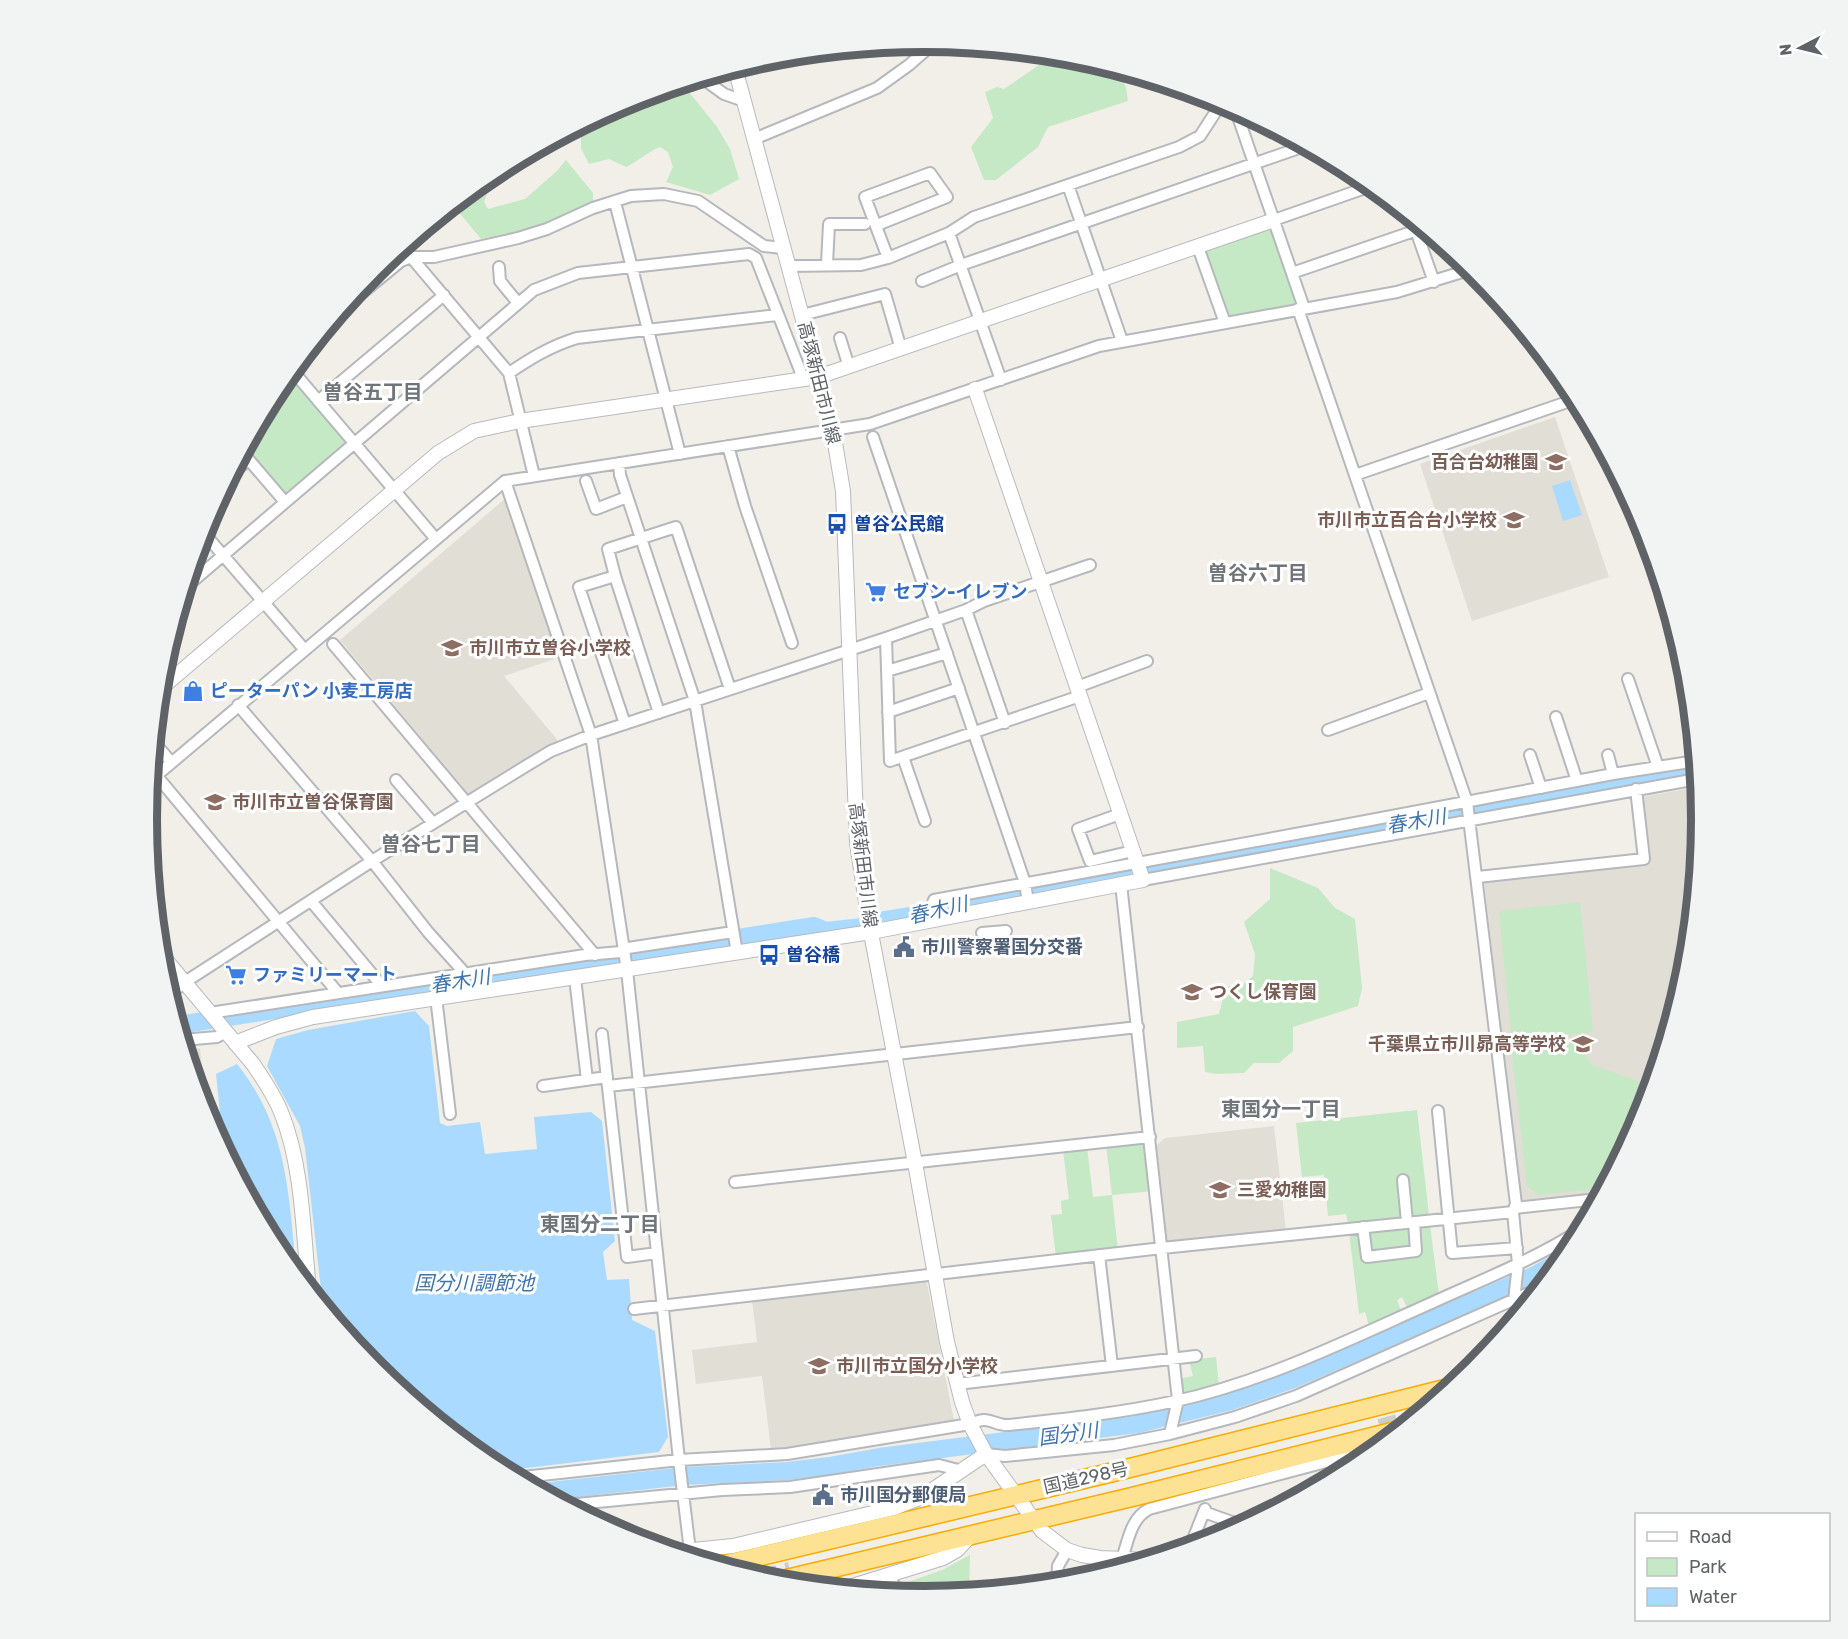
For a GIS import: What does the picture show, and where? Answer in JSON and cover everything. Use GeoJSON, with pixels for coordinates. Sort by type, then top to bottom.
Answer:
{"type":"FeatureCollection","features":[{"type":"Feature","properties":{"kind":"highway","name":"国道298号"},"geometry":{"type":"LineString","coordinates":[[734,1562],[1435,1391]]}},
{"type":"Feature","properties":{"kind":"highway","name":"国道298号"},"geometry":{"type":"LineString","coordinates":[[798,1576],[1382,1434]]}},
{"type":"Feature","properties":{"kind":"highway"},"geometry":{"type":"LineString","coordinates":[[809,1578],[837,1566]]}},
{"type":"Feature","properties":{"kind":"street"},"geometry":{"type":"LineString","coordinates":[[754,139],[877,88],[924,52]]}},
{"type":"Feature","properties":{"kind":"street","name":"高塚新田市川線"},"geometry":{"type":"LineString","coordinates":[[737,76],[833,431],[843,491],[857,843],[870,926],[947,1342],[957,1384],[973,1429],[986,1454],[1042,1531],[1067,1550],[1082,1555],[1126,1559]]}},
{"type":"Feature","properties":{"kind":"street"},"geometry":{"type":"LineString","coordinates":[[710,84],[724,94],[744,101]]}},
{"type":"Feature","properties":{"kind":"street"},"geometry":{"type":"LineString","coordinates":[[788,266],[861,265],[888,258],[949,233],[974,217],[1179,147],[1200,136],[1217,110]]}},
{"type":"Feature","properties":{"kind":"street"},"geometry":{"type":"LineString","coordinates":[[1239,121],[1292,273],[1301,308],[1355,475],[1467,802],[1478,877],[1514,1210],[1518,1266],[1515,1298]]}},
{"type":"Feature","properties":{"kind":"street"},"geometry":{"type":"LineString","coordinates":[[922,281],[1296,149]]}},
{"type":"Feature","properties":{"kind":"street"},"geometry":{"type":"LineString","coordinates":[[877,225],[947,197],[930,173],[866,197],[888,258]]}},
{"type":"Feature","properties":{"kind":"street"},"geometry":{"type":"LineString","coordinates":[[1068,185],[1122,341]]}},
{"type":"Feature","properties":{"kind":"street"},"geometry":{"type":"LineString","coordinates":[[170,680],[394,490],[452,443],[474,431],[520,421],[818,377],[1361,190]]}},
{"type":"Feature","properties":{"kind":"street"},"geometry":{"type":"LineString","coordinates":[[385,274],[401,261],[411,257],[434,257],[518,238],[547,229],[593,208],[631,196],[664,194],[698,201],[764,246],[783,248]]}},
{"type":"Feature","properties":{"kind":"street"},"geometry":{"type":"LineString","coordinates":[[615,202],[680,453]]}},
{"type":"Feature","properties":{"kind":"street"},"geometry":{"type":"LineString","coordinates":[[828,264],[829,224],[865,224]]}},
{"type":"Feature","properties":{"kind":"street"},"geometry":{"type":"LineString","coordinates":[[1292,273],[1415,230]]}},
{"type":"Feature","properties":{"kind":"street"},"geometry":{"type":"LineString","coordinates":[[949,233],[1000,380]]}},
{"type":"Feature","properties":{"kind":"street"},"geometry":{"type":"LineString","coordinates":[[1421,235],[1434,282]]}},
{"type":"Feature","properties":{"kind":"street"},"geometry":{"type":"LineString","coordinates":[[1198,247],[1225,323]]}},
{"type":"Feature","properties":{"kind":"street"},"geometry":{"type":"LineString","coordinates":[[407,254],[509,373],[534,476]]}},
{"type":"Feature","properties":{"kind":"street"},"geometry":{"type":"LineString","coordinates":[[196,578],[534,290],[578,273],[749,254],[756,258],[803,378]]}},
{"type":"Feature","properties":{"kind":"street"},"geometry":{"type":"LineString","coordinates":[[499,267],[500,282],[519,303]]}},
{"type":"Feature","properties":{"kind":"street"},"geometry":{"type":"LineString","coordinates":[[159,773],[505,481],[870,424],[1099,346],[1397,292],[1461,273]]}},
{"type":"Feature","properties":{"kind":"street"},"geometry":{"type":"LineString","coordinates":[[802,315],[885,294],[901,349]]}},
{"type":"Feature","properties":{"kind":"street"},"geometry":{"type":"LineString","coordinates":[[318,401],[444,296]]}},
{"type":"Feature","properties":{"kind":"street"},"geometry":{"type":"LineString","coordinates":[[509,373],[537,354],[577,338],[777,315]]}},
{"type":"Feature","properties":{"kind":"street"},"geometry":{"type":"LineString","coordinates":[[840,338],[849,367]]}},
{"type":"Feature","properties":{"kind":"street"},"geometry":{"type":"LineString","coordinates":[[298,377],[435,538]]}},
{"type":"Feature","properties":{"kind":"street"},"geometry":{"type":"LineString","coordinates":[[975,389],[1138,867]]}},
{"type":"Feature","properties":{"kind":"street"},"geometry":{"type":"LineString","coordinates":[[1355,475],[1567,402]]}},
{"type":"Feature","properties":{"kind":"street"},"geometry":{"type":"LineString","coordinates":[[873,437],[1025,884],[1028,900]]}},
{"type":"Feature","properties":{"kind":"street"},"geometry":{"type":"LineString","coordinates":[[728,446],[745,506],[792,643]]}},
{"type":"Feature","properties":{"kind":"street"},"geometry":{"type":"LineString","coordinates":[[248,458],[285,502]]}},
{"type":"Feature","properties":{"kind":"street"},"geometry":{"type":"LineString","coordinates":[[619,463],[627,497],[695,701],[735,941]]}},
{"type":"Feature","properties":{"kind":"street"},"geometry":{"type":"LineString","coordinates":[[505,481],[591,735],[626,958],[690,1550]]}},
{"type":"Feature","properties":{"kind":"street"},"geometry":{"type":"LineString","coordinates":[[585,481],[596,508],[627,497]]}},
{"type":"Feature","properties":{"kind":"street"},"geometry":{"type":"LineString","coordinates":[[659,713],[608,549],[676,527],[729,689]]}},
{"type":"Feature","properties":{"kind":"street"},"geometry":{"type":"LineString","coordinates":[[210,540],[304,649]]}},
{"type":"Feature","properties":{"kind":"street"},"geometry":{"type":"LineString","coordinates":[[176,989],[372,861],[551,751],[591,735],[886,638],[966,610],[984,601],[1090,565]]}},
{"type":"Feature","properties":{"kind":"street"},"geometry":{"type":"LineString","coordinates":[[615,576],[579,587],[625,724]]}},
{"type":"Feature","properties":{"kind":"street"},"geometry":{"type":"LineString","coordinates":[[966,610],[1005,723]]}},
{"type":"Feature","properties":{"kind":"street"},"geometry":{"type":"LineString","coordinates":[[886,638],[890,761],[1005,723],[1147,661]]}},
{"type":"Feature","properties":{"kind":"street"},"geometry":{"type":"LineString","coordinates":[[333,644],[365,688],[467,803],[595,955]]}},
{"type":"Feature","properties":{"kind":"street"},"geometry":{"type":"LineString","coordinates":[[887,671],[947,652]]}},
{"type":"Feature","properties":{"kind":"street"},"geometry":{"type":"LineString","coordinates":[[1628,679],[1658,766]]}},
{"type":"Feature","properties":{"kind":"street"},"geometry":{"type":"LineString","coordinates":[[888,712],[958,688]]}},
{"type":"Feature","properties":{"kind":"street"},"geometry":{"type":"LineString","coordinates":[[1328,730],[1429,693]]}},
{"type":"Feature","properties":{"kind":"street"},"geometry":{"type":"LineString","coordinates":[[238,705],[462,970],[464,982]]}},
{"type":"Feature","properties":{"kind":"street"},"geometry":{"type":"LineString","coordinates":[[1556,717],[1577,781]]}},
{"type":"Feature","properties":{"kind":"street"},"geometry":{"type":"LineString","coordinates":[[161,750],[171,762]]}},
{"type":"Feature","properties":{"kind":"street"},"geometry":{"type":"LineString","coordinates":[[1530,755],[1540,788]]}},
{"type":"Feature","properties":{"kind":"street"},"geometry":{"type":"LineString","coordinates":[[1608,755],[1613,774]]}},
{"type":"Feature","properties":{"kind":"street"},"geometry":{"type":"LineString","coordinates":[[903,757],[925,821]]}},
{"type":"Feature","properties":{"kind":"street"},"geometry":{"type":"LineString","coordinates":[[1120,814],[1078,829],[1090,861],[1138,867],[1613,774],[1688,762]]}},
{"type":"Feature","properties":{"kind":"street"},"geometry":{"type":"LineString","coordinates":[[933,914],[934,900],[1025,884],[1470,817],[1689,779]]}},
{"type":"Feature","properties":{"kind":"street"},"geometry":{"type":"LineString","coordinates":[[396,780],[433,823]]}},
{"type":"Feature","properties":{"kind":"street"},"geometry":{"type":"LineString","coordinates":[[158,784],[338,993]]}},
{"type":"Feature","properties":{"kind":"street"},"geometry":{"type":"LineString","coordinates":[[1478,877],[1644,859],[1636,789]]}},
{"type":"Feature","properties":{"kind":"street"},"geometry":{"type":"LineString","coordinates":[[221,1026],[338,993],[382,986],[575,978],[626,958],[735,941],[870,926],[1121,884],[1138,867]]}},
{"type":"Feature","properties":{"kind":"street"},"geometry":{"type":"LineString","coordinates":[[1121,884],[1177,1403],[1170,1432]]}},
{"type":"Feature","properties":{"kind":"street"},"geometry":{"type":"LineString","coordinates":[[311,901],[382,986]]}},
{"type":"Feature","properties":{"kind":"street"},"geometry":{"type":"LineString","coordinates":[[982,933],[1006,931]]}},
{"type":"Feature","properties":{"kind":"street"},"geometry":{"type":"LineString","coordinates":[[626,958],[735,941]]}},
{"type":"Feature","properties":{"kind":"street"},"geometry":{"type":"LineString","coordinates":[[221,1026],[276,1027],[303,1019],[436,997],[464,982],[595,955],[621,952],[626,958]]}},
{"type":"Feature","properties":{"kind":"street"},"geometry":{"type":"LineString","coordinates":[[172,967],[264,1080],[281,1113],[297,1175],[308,1276]]}},
{"type":"Feature","properties":{"kind":"street"},"geometry":{"type":"LineString","coordinates":[[575,978],[587,1080]]}},
{"type":"Feature","properties":{"kind":"street"},"geometry":{"type":"LineString","coordinates":[[436,997],[450,1114]]}},
{"type":"Feature","properties":{"kind":"street"},"geometry":{"type":"LineString","coordinates":[[190,1039],[217,1037],[221,1026]]}},
{"type":"Feature","properties":{"kind":"street"},"geometry":{"type":"LineString","coordinates":[[543,1086],[587,1080],[639,1082],[1138,1027]]}},
{"type":"Feature","properties":{"kind":"street"},"geometry":{"type":"LineString","coordinates":[[602,1034],[627,1257],[657,1253]]}},
{"type":"Feature","properties":{"kind":"street"},"geometry":{"type":"LineString","coordinates":[[1438,1111],[1452,1253],[1517,1248]]}},
{"type":"Feature","properties":{"kind":"street"},"geometry":{"type":"LineString","coordinates":[[735,1182],[1150,1137]]}},
{"type":"Feature","properties":{"kind":"street"},"geometry":{"type":"LineString","coordinates":[[1363,1227],[1367,1257],[1416,1251],[1403,1180]]}},
{"type":"Feature","properties":{"kind":"street"},"geometry":{"type":"LineString","coordinates":[[634,1309],[1590,1200]]}},
{"type":"Feature","properties":{"kind":"street"},"geometry":{"type":"LineString","coordinates":[[528,1477],[787,1454],[973,1429],[986,1420],[1003,1426],[1177,1403],[1286,1366],[1518,1266],[1566,1239]]}},
{"type":"Feature","properties":{"kind":"street"},"geometry":{"type":"LineString","coordinates":[[1099,1255],[1112,1366]]}},
{"type":"Feature","properties":{"kind":"street"},"geometry":{"type":"LineString","coordinates":[[693,1551],[733,1546],[894,1508],[922,1497],[986,1454],[1005,1456],[1141,1441],[1170,1432],[1235,1418],[1296,1396],[1527,1293]]}},
{"type":"Feature","properties":{"kind":"street"},"geometry":{"type":"LineString","coordinates":[[957,1384],[1196,1356]]}},
{"type":"Feature","properties":{"kind":"street"},"geometry":{"type":"LineString","coordinates":[[1122,1559],[1133,1525],[1141,1513],[1149,1509],[1350,1457]]}},
{"type":"Feature","properties":{"kind":"street"},"geometry":{"type":"LineString","coordinates":[[578,1504],[682,1492],[790,1487],[939,1465],[962,1471]]}},
{"type":"Feature","properties":{"kind":"street"},"geometry":{"type":"LineString","coordinates":[[1194,1537],[1204,1511],[1232,1522]]}},
{"type":"Feature","properties":{"kind":"street"},"geometry":{"type":"LineString","coordinates":[[862,1584],[943,1558],[957,1550],[971,1535]]}},
{"type":"Feature","properties":{"kind":"street"},"geometry":{"type":"LineString","coordinates":[[1058,1575],[1058,1566],[1067,1550]]}},
{"type":"Feature","properties":{"kind":"street"},"geometry":{"type":"LineString","coordinates":[[891,1576],[894,1585]]}},
{"type":"Feature","properties":{"kind":"shaded area","name":"市川市立百合台小学校"},"geometry":{"type":"Polygon","coordinates":[[[1555,417],[1609,577],[1472,621],[1420,464],[1555,417]]]}},
{"type":"Feature","properties":{"kind":"shaded area","name":"市川市立曽谷小学校"},"geometry":{"type":"Polygon","coordinates":[[[507,497],[560,657],[504,676],[560,743],[468,794],[340,640],[507,497]]]}},
{"type":"Feature","properties":{"kind":"shaded area","name":"千葉県立市川昴高等学校"},"geometry":{"type":"Polygon","coordinates":[[[1690,788],[1689,870],[1684,920],[1665,1018],[1633,1113],[1591,1197],[1520,1204],[1484,880],[1649,862],[1641,797],[1690,788]]]}},
{"type":"Feature","properties":{"kind":"shaded area"},"geometry":{"type":"Polygon","coordinates":[[[200,1048],[203,1080],[198,1066],[193,1050],[200,1048]]]}},
{"type":"Feature","properties":{"kind":"shaded area","name":"三愛幼稚園"},"geometry":{"type":"Polygon","coordinates":[[[1274,1126],[1286,1231],[1165,1245],[1154,1148],[1165,1138],[1274,1126]]]}},
{"type":"Feature","properties":{"kind":"shaded area","name":"市川市立国分小学校"},"geometry":{"type":"Polygon","coordinates":[[[924,1280],[927,1283],[954,1421],[951,1424],[890,1431],[786,1450],[771,1450],[762,1376],[696,1384],[692,1350],[757,1342],[752,1300],[924,1280]]]}},
{"type":"Feature","properties":{"kind":"green space"},"geometry":{"type":"Polygon","coordinates":[[[1044,62],[1121,78],[1126,87],[1128,101],[1048,127],[1038,147],[996,180],[984,180],[971,147],[993,118],[985,92],[997,87],[1004,89],[1044,62]]]}},
{"type":"Feature","properties":{"kind":"green space"},"geometry":{"type":"Polygon","coordinates":[[[686,90],[717,127],[730,149],[739,179],[710,195],[666,182],[673,167],[668,152],[660,147],[626,167],[609,159],[589,164],[581,148],[581,134],[630,111],[686,90]]]}},
{"type":"Feature","properties":{"kind":"green space"},"geometry":{"type":"Polygon","coordinates":[[[566,160],[593,193],[593,201],[538,228],[481,239],[458,211],[489,188],[484,202],[488,209],[525,199],[566,160]]]}},
{"type":"Feature","properties":{"kind":"green space"},"geometry":{"type":"Polygon","coordinates":[[[1274,220],[1304,308],[1225,323],[1198,247],[1274,220]]]}},
{"type":"Feature","properties":{"kind":"green space"},"geometry":{"type":"Polygon","coordinates":[[[295,381],[347,441],[285,494],[250,454],[295,381]]]}},
{"type":"Feature","properties":{"kind":"green space"},"geometry":{"type":"Polygon","coordinates":[[[1270,868],[1318,888],[1335,908],[1355,919],[1362,988],[1358,1006],[1293,1027],[1293,1051],[1279,1063],[1254,1063],[1244,1073],[1205,1072],[1203,1046],[1177,1048],[1177,1022],[1219,1014],[1226,986],[1241,986],[1253,976],[1255,954],[1244,922],[1270,899],[1270,868]]]}},
{"type":"Feature","properties":{"kind":"green space"},"geometry":{"type":"Polygon","coordinates":[[[1580,902],[1593,1032],[1512,1041],[1499,911],[1580,902]]]}},
{"type":"Feature","properties":{"kind":"green space"},"geometry":{"type":"Polygon","coordinates":[[[1545,1042],[1573,1044],[1582,1051],[1592,1065],[1644,1083],[1633,1113],[1596,1189],[1539,1195],[1527,1186],[1511,1045],[1545,1042]]]}},
{"type":"Feature","properties":{"kind":"green space"},"geometry":{"type":"Polygon","coordinates":[[[1417,1110],[1429,1215],[1415,1217],[1411,1214],[1403,1214],[1398,1219],[1348,1224],[1346,1214],[1328,1216],[1324,1175],[1302,1177],[1296,1123],[1417,1110]]]}},
{"type":"Feature","properties":{"kind":"green space"},"geometry":{"type":"Polygon","coordinates":[[[1145,1141],[1153,1191],[1112,1195],[1106,1145],[1145,1141]]]}},
{"type":"Feature","properties":{"kind":"green space"},"geometry":{"type":"Polygon","coordinates":[[[1087,1147],[1093,1197],[1112,1195],[1118,1250],[1056,1257],[1051,1215],[1062,1214],[1061,1201],[1069,1199],[1063,1150],[1087,1147]]]}},
{"type":"Feature","properties":{"kind":"green space"},"geometry":{"type":"Polygon","coordinates":[[[1430,1225],[1439,1295],[1408,1309],[1402,1297],[1397,1300],[1402,1313],[1369,1326],[1365,1312],[1359,1314],[1349,1232],[1358,1231],[1360,1234],[1364,1261],[1420,1256],[1418,1229],[1420,1226],[1430,1225]]]}},
{"type":"Feature","properties":{"kind":"green space"},"geometry":{"type":"Polygon","coordinates":[[[1405,1226],[1410,1229],[1412,1246],[1409,1249],[1373,1253],[1369,1250],[1367,1232],[1405,1226]]]}},
{"type":"Feature","properties":{"kind":"green space"},"geometry":{"type":"Polygon","coordinates":[[[1216,1357],[1219,1385],[1184,1395],[1179,1392],[1178,1379],[1193,1376],[1189,1360],[1216,1357]]]}},
{"type":"Feature","properties":{"kind":"green space"},"geometry":{"type":"Polygon","coordinates":[[[970,1555],[969,1585],[898,1585],[942,1570],[970,1555]]]}},
{"type":"Feature","properties":{"kind":"water"},"geometry":{"type":"Polygon","coordinates":[[[1570,480],[1582,515],[1563,521],[1552,486],[1570,480]]]}},
{"type":"Feature","properties":{"kind":"water","name":"国分川調節池"},"geometry":{"type":"Polygon","coordinates":[[[415,1011],[429,1026],[440,1123],[447,1126],[480,1122],[485,1154],[537,1149],[534,1117],[591,1112],[602,1121],[615,1241],[603,1252],[607,1280],[629,1279],[632,1320],[655,1331],[668,1437],[659,1452],[517,1469],[457,1428],[418,1396],[347,1325],[322,1294],[305,1148],[300,1126],[267,1066],[276,1039],[308,1030],[415,1011]]]}},
{"type":"Feature","properties":{"kind":"water"},"geometry":{"type":"Polygon","coordinates":[[[237,1064],[254,1088],[267,1113],[283,1164],[295,1259],[260,1203],[222,1127],[216,1074],[237,1064]]]}},
{"type":"Feature","properties":{"kind":"waterway","name":"春木川"},"geometry":{"type":"LineString","coordinates":[[185,1024],[814,926],[826,931],[862,927],[874,922],[947,910],[952,905],[1689,770]]}},
{"type":"Feature","properties":{"kind":"waterway","name":"国分川"},"geometry":{"type":"LineString","coordinates":[[553,1491],[684,1476],[788,1471],[1138,1424],[1231,1401],[1291,1380],[1545,1269]]}},
{"type":"Feature","properties":{"kind":"tunnel"},"geometry":{"type":"LineString","coordinates":[[1380,1428],[1396,1424]]}},
{"type":"Feature","properties":{"kind":"tunnel"},"geometry":{"type":"LineString","coordinates":[[781,1573],[790,1571]]}},
{"type":"Feature","properties":{"kind":"place","name":"百合台幼稚園"},"geometry":{"type":"Point","coordinates":[1556,462]}},
{"type":"Feature","properties":{"kind":"place","name":"市川市立百合台小学校"},"geometry":{"type":"Point","coordinates":[1514,520]}},
{"type":"Feature","properties":{"kind":"place","name":"曽谷公民館"},"geometry":{"type":"Point","coordinates":[837,524]}},
{"type":"Feature","properties":{"kind":"place","name":"セブン-イレブン"},"geometry":{"type":"Point","coordinates":[876,592]}},
{"type":"Feature","properties":{"kind":"place","name":"市川市立曽谷小学校"},"geometry":{"type":"Point","coordinates":[452,648]}},
{"type":"Feature","properties":{"kind":"place","name":"ピーターパン 小麦工房店"},"geometry":{"type":"Point","coordinates":[193,691]}},
{"type":"Feature","properties":{"kind":"place","name":"市川市立曽谷保育園"},"geometry":{"type":"Point","coordinates":[215,802]}},
{"type":"Feature","properties":{"kind":"place","name":"市川警察署国分交番"},"geometry":{"type":"Point","coordinates":[904,947]}},
{"type":"Feature","properties":{"kind":"place","name":"曽谷橋"},"geometry":{"type":"Point","coordinates":[769,955]}},
{"type":"Feature","properties":{"kind":"place","name":"ファミリーマート"},"geometry":{"type":"Point","coordinates":[236,975]}},
{"type":"Feature","properties":{"kind":"place","name":"つくし保育園"},"geometry":{"type":"Point","coordinates":[1192,992]}},
{"type":"Feature","properties":{"kind":"place","name":"千葉県立市川昴高等学校"},"geometry":{"type":"Point","coordinates":[1583,1044]}},
{"type":"Feature","properties":{"kind":"place","name":"三愛幼稚園"},"geometry":{"type":"Point","coordinates":[1220,1190]}},
{"type":"Feature","properties":{"kind":"place","name":"市川市立国分小学校"},"geometry":{"type":"Point","coordinates":[819,1366]}},
{"type":"Feature","properties":{"kind":"place","name":"市川国分郵便局"},"geometry":{"type":"Point","coordinates":[823,1495]}},
{"type":"Feature","properties":{"kind":"district","name":"曽谷五丁目"},"geometry":{"type":"Point","coordinates":[373,392]}},
{"type":"Feature","properties":{"kind":"district","name":"曽谷六丁目"},"geometry":{"type":"Point","coordinates":[1258,573]}},
{"type":"Feature","properties":{"kind":"district","name":"曽谷七丁目"},"geometry":{"type":"Point","coordinates":[431,844]}},
{"type":"Feature","properties":{"kind":"district","name":"東国分一丁目"},"geometry":{"type":"Point","coordinates":[1281,1109]}},
{"type":"Feature","properties":{"kind":"district","name":"東国分二丁目"},"geometry":{"type":"Point","coordinates":[600,1224]}}]}
